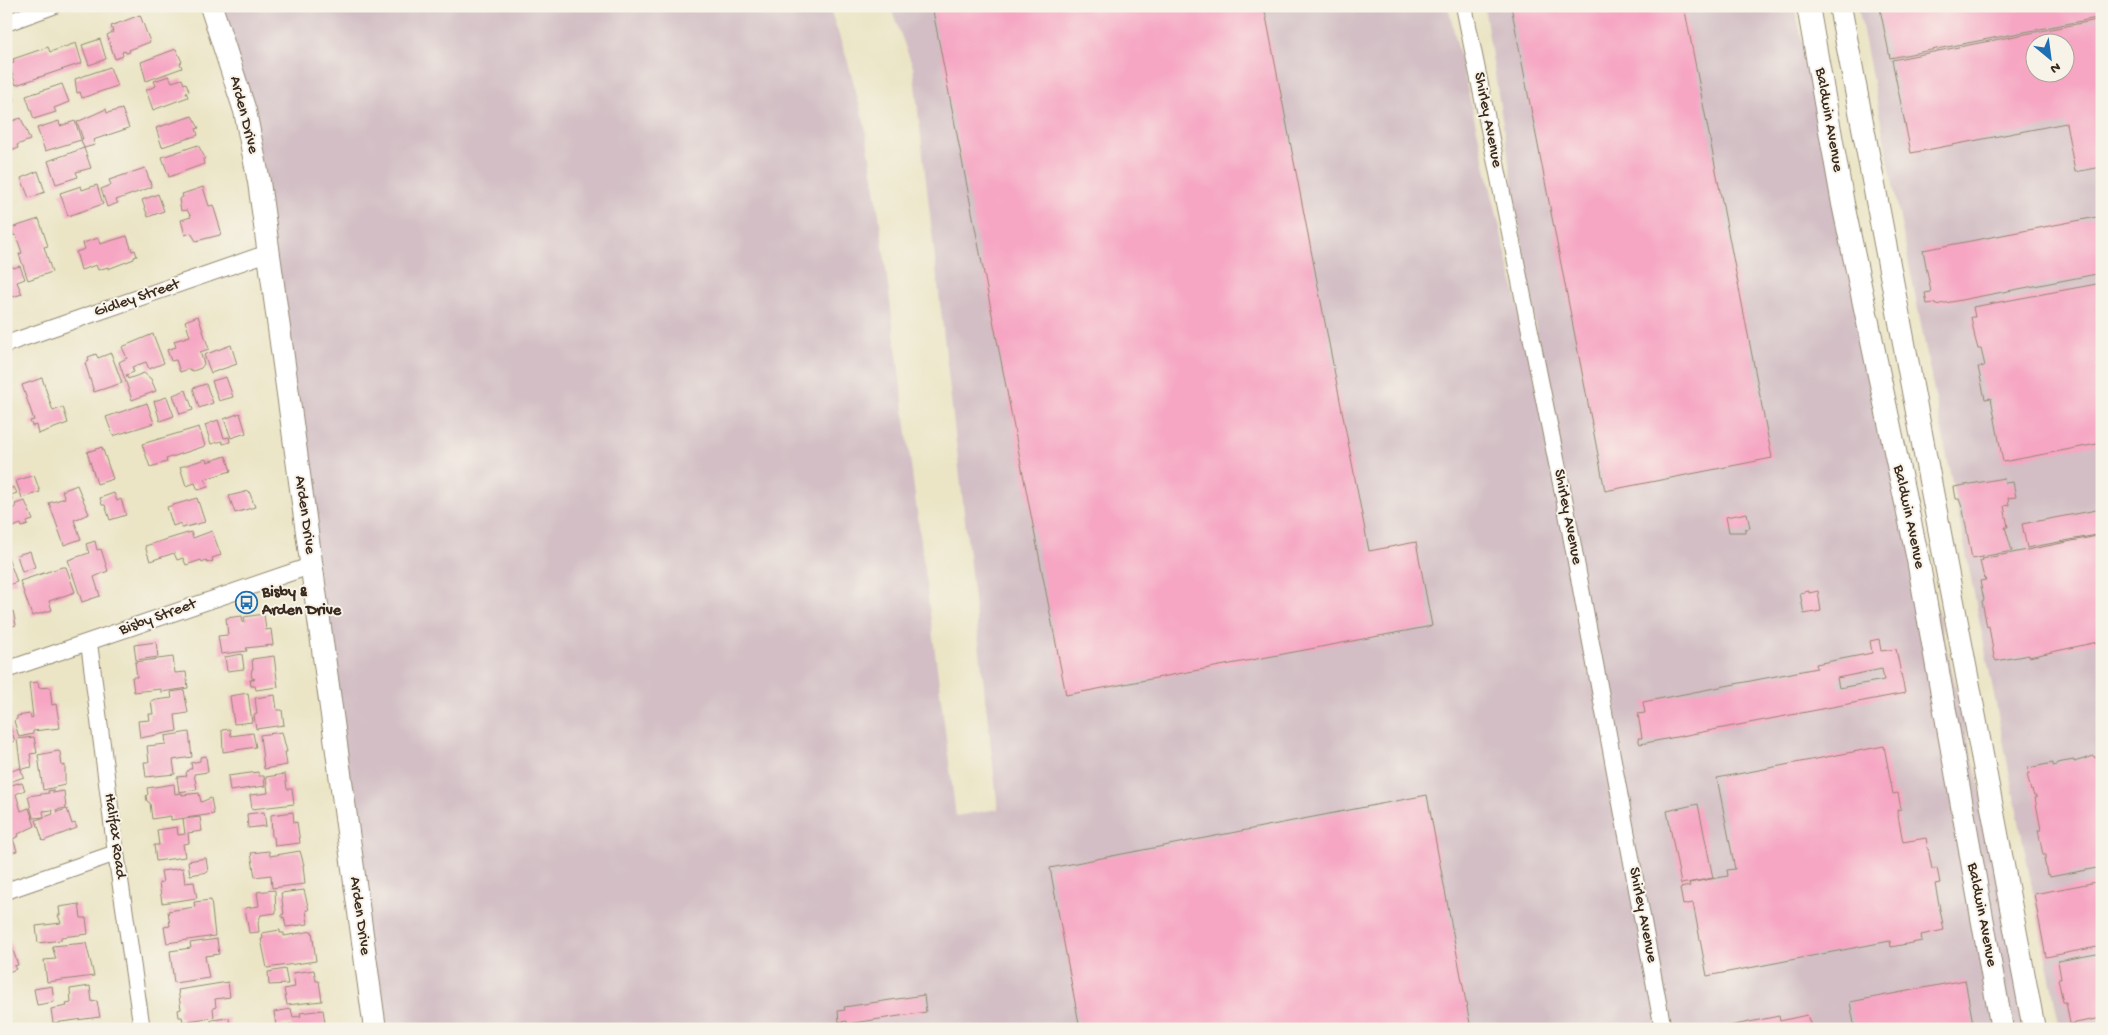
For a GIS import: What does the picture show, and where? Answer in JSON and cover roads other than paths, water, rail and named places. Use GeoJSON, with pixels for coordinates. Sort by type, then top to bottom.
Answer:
{"type":"FeatureCollection","features":[{"type":"Feature","properties":{"kind":"main road","name":"Arden Drive"},"geometry":{"type":"LineString","coordinates":[[211,6],[245,111],[259,182],[310,566],[375,1029]]}},
{"type":"Feature","properties":{"kind":"main road","name":"Baldwin Avenue"},"geometry":{"type":"LineString","coordinates":[[1808,6],[1843,204],[1918,560],[2002,1029]]}},
{"type":"Feature","properties":{"kind":"main road","name":"Baldwin Avenue"},"geometry":{"type":"LineString","coordinates":[[1840,6],[2034,1029]]}},
{"type":"Feature","properties":{"kind":"street"},"geometry":{"type":"LineString","coordinates":[[6,23],[53,6]]}},
{"type":"Feature","properties":{"kind":"street","name":"Shirley Avenue"},"geometry":{"type":"LineString","coordinates":[[1464,6],[1565,504],[1663,1029]]}},
{"type":"Feature","properties":{"kind":"street","name":"Gidley Street"},"geometry":{"type":"LineString","coordinates":[[6,344],[268,253]]}},
{"type":"Feature","properties":{"kind":"street","name":"Bisby Street"},"geometry":{"type":"LineString","coordinates":[[6,670],[310,566]]}},
{"type":"Feature","properties":{"kind":"street","name":"Halifax Road"},"geometry":{"type":"LineString","coordinates":[[89,643],[116,853],[142,1029]]}},
{"type":"Feature","properties":{"kind":"street"},"geometry":{"type":"LineString","coordinates":[[6,891],[116,853]]}},
{"type":"Feature","properties":{"kind":"place","name":"Bisby & Arden Drive"},"geometry":{"type":"Point","coordinates":[246,602]}}]}
